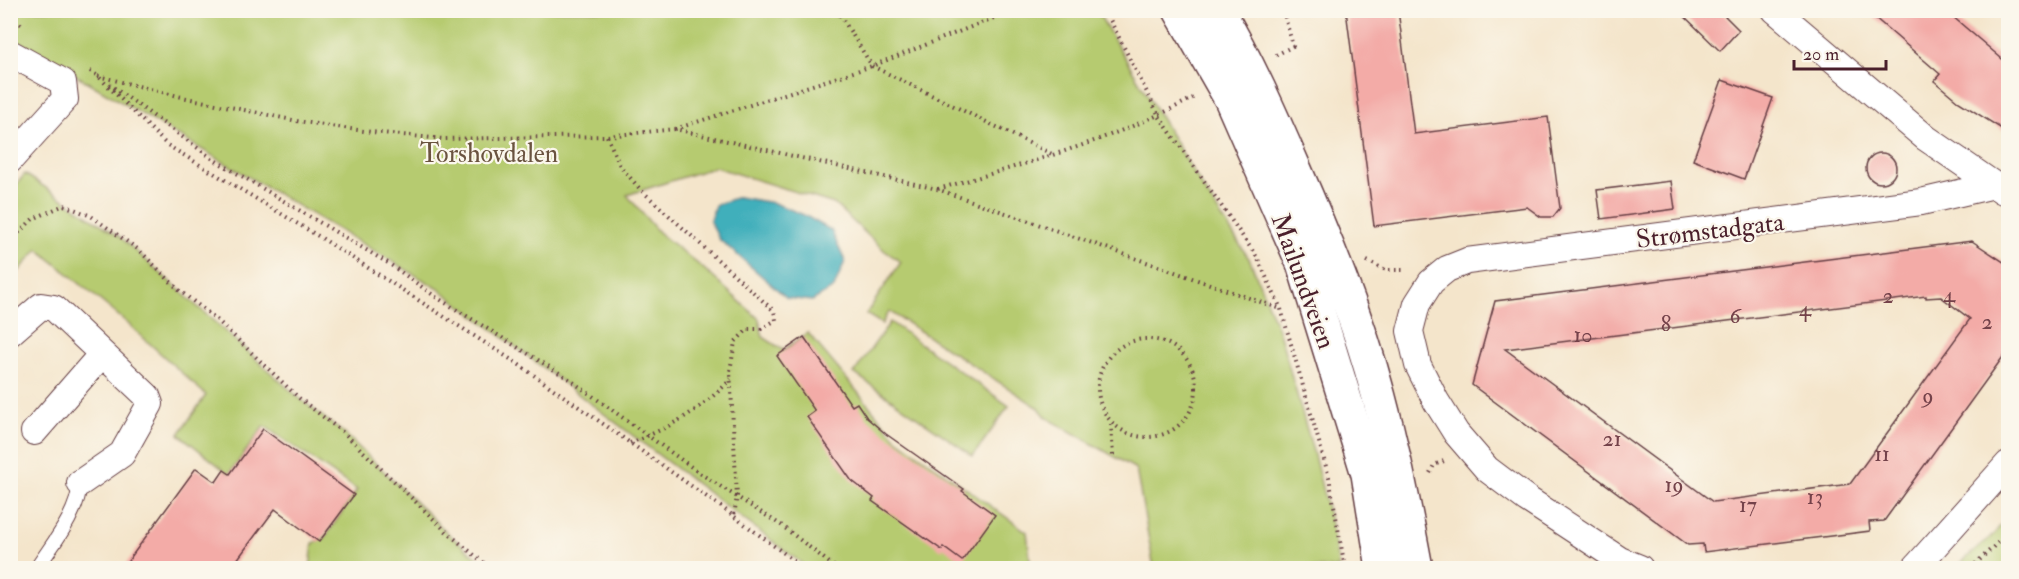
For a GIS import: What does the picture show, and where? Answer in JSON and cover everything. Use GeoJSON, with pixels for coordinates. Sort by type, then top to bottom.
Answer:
{"type":"FeatureCollection","features":[{"type":"Feature","properties":{"kind":"main road","name":"Mailundveien"},"geometry":{"type":"LineString","coordinates":[[1180,10],[1231,99],[1303,263],[1368,474],[1383,568]]}},
{"type":"Feature","properties":{"kind":"main road","name":"Mailundveien"},"geometry":{"type":"LineString","coordinates":[[1217,10],[1259,87],[1331,252],[1363,343],[1397,467],[1416,568]]}},
{"type":"Feature","properties":{"kind":"street"},"geometry":{"type":"LineString","coordinates":[[1775,10],[1926,138],[2001,190]]}},
{"type":"Feature","properties":{"kind":"street"},"geometry":{"type":"LineString","coordinates":[[10,52],[63,82],[65,99],[10,160]]}},
{"type":"Feature","properties":{"kind":"street","name":"Strømstadgata"},"geometry":{"type":"LineString","coordinates":[[1640,568],[1620,560],[1527,500],[1487,469],[1456,433],[1436,401],[1418,365],[1410,331],[1418,304],[1431,282],[1447,269],[1467,261],[2001,190]]}},
{"type":"Feature","properties":{"kind":"street"},"geometry":{"type":"LineString","coordinates":[[10,333],[41,306],[54,308],[147,396],[150,404],[122,454],[80,483]]}},
{"type":"Feature","properties":{"kind":"street"},"geometry":{"type":"LineString","coordinates":[[34,432],[102,354]]}},
{"type":"Feature","properties":{"kind":"street"},"geometry":{"type":"LineString","coordinates":[[1915,568],[2008,464]]}},
{"type":"Feature","properties":{"kind":"lane"},"geometry":{"type":"LineString","coordinates":[[37,568],[69,518],[79,495],[80,483]]}},
{"type":"Feature","properties":{"kind":"path"},"geometry":{"type":"LineString","coordinates":[[837,10],[872,66],[1054,155]]}},
{"type":"Feature","properties":{"kind":"path"},"geometry":{"type":"LineString","coordinates":[[98,76],[182,97],[285,118],[371,132],[443,139],[607,136],[675,129],[872,66],[1014,10]]}},
{"type":"Feature","properties":{"kind":"path"},"geometry":{"type":"LineString","coordinates":[[1105,10],[1159,116],[1257,257],[1281,309],[1329,477],[1345,568]]}},
{"type":"Feature","properties":{"kind":"path"},"geometry":{"type":"LineString","coordinates":[[1271,58],[1293,46],[1282,10]]}},
{"type":"Feature","properties":{"kind":"path"},"geometry":{"type":"LineString","coordinates":[[10,17],[30,30]]}},
{"type":"Feature","properties":{"kind":"path"},"geometry":{"type":"LineString","coordinates":[[89,70],[213,159],[388,262],[436,297],[578,385],[701,474],[781,525],[836,568]]}},
{"type":"Feature","properties":{"kind":"path"},"geometry":{"type":"LineString","coordinates":[[98,76],[167,145],[323,239],[508,358],[734,516],[804,568]]}},
{"type":"Feature","properties":{"kind":"path"},"geometry":{"type":"LineString","coordinates":[[938,189],[1054,155],[1159,116],[1200,94]]}},
{"type":"Feature","properties":{"kind":"path"},"geometry":{"type":"LineString","coordinates":[[675,129],[938,189],[1281,309]]}},
{"type":"Feature","properties":{"kind":"path"},"geometry":{"type":"LineString","coordinates":[[607,136],[620,166],[640,189],[774,311],[776,320],[761,328],[748,329],[735,342],[730,371],[737,496],[734,516]]}},
{"type":"Feature","properties":{"kind":"path"},"geometry":{"type":"LineString","coordinates":[[10,241],[33,219],[64,206],[91,216],[140,249],[180,291],[215,318],[299,398],[345,434],[448,534],[490,568]]}},
{"type":"Feature","properties":{"kind":"path"},"geometry":{"type":"LineString","coordinates":[[1358,257],[1386,270],[1407,270]]}},
{"type":"Feature","properties":{"kind":"path"},"geometry":{"type":"LineString","coordinates":[[1111,423],[1129,435],[1151,439],[1175,430],[1192,410],[1197,382],[1185,355],[1167,342],[1143,338],[1119,346],[1102,364],[1096,387],[1100,407],[1111,423],[1113,456]]}},
{"type":"Feature","properties":{"kind":"path"},"geometry":{"type":"LineString","coordinates":[[630,443],[685,418],[711,399],[731,379]]}},
{"type":"Feature","properties":{"kind":"path"},"geometry":{"type":"LineString","coordinates":[[1427,481],[1434,465],[1442,461],[1449,462]]}},
{"type":"Feature","properties":{"kind":"path"},"geometry":{"type":"LineString","coordinates":[[1971,568],[2008,533]]}},
{"type":"Feature","properties":{"kind":"green space","name":"Torshovdalen"},"geometry":{"type":"Polygon","coordinates":[[[11,10],[1097,11],[1206,193],[1250,260],[1280,335],[1313,451],[1339,568],[1154,568],[1136,469],[1047,418],[1039,408],[889,311],[882,324],[866,314],[901,262],[885,251],[834,204],[715,167],[627,195],[658,232],[704,269],[759,319],[763,337],[783,350],[808,333],[897,439],[1027,532],[1031,568],[808,568],[439,289],[11,37],[11,10]]]}},
{"type":"Feature","properties":{"kind":"green space"},"geometry":{"type":"Polygon","coordinates":[[[25,174],[119,236],[299,398],[345,434],[452,537],[490,568],[310,568],[313,543],[324,539],[357,490],[264,426],[229,474],[179,434],[206,395],[125,321],[38,249],[11,280],[11,191],[25,174]]]}},
{"type":"Feature","properties":{"kind":"green space"},"geometry":{"type":"Polygon","coordinates":[[[890,322],[1009,406],[973,456],[854,373],[890,322]]]}},
{"type":"Feature","properties":{"kind":"green space"},"geometry":{"type":"Polygon","coordinates":[[[2008,516],[2008,568],[1955,568],[1994,534],[2008,516]]]}},
{"type":"Feature","properties":{"kind":"water"},"geometry":{"type":"Polygon","coordinates":[[[738,197],[774,203],[804,215],[831,230],[845,261],[834,288],[812,301],[787,298],[719,239],[710,221],[715,205],[738,197]]]}},
{"type":"Feature","properties":{"kind":"building"},"geometry":{"type":"Polygon","coordinates":[[[1346,10],[1398,10],[1414,134],[1548,117],[1560,208],[1553,217],[1541,217],[1527,207],[1374,226],[1346,10]]]}},
{"type":"Feature","properties":{"kind":"building"},"geometry":{"type":"Polygon","coordinates":[[[1678,10],[1719,10],[1739,30],[1720,51],[1678,10]]]}},
{"type":"Feature","properties":{"kind":"building"},"geometry":{"type":"Polygon","coordinates":[[[1866,10],[1945,10],[2008,64],[2008,133],[1959,102],[1934,81],[1940,74],[1866,10]]]}},
{"type":"Feature","properties":{"kind":"building"},"geometry":{"type":"Polygon","coordinates":[[[1722,80],[1773,98],[1744,179],[1693,160],[1722,80]]]}},
{"type":"Feature","properties":{"kind":"building"},"geometry":{"type":"Polygon","coordinates":[[[1881,153],[1892,157],[1896,168],[1892,179],[1881,183],[1870,179],[1866,168],[1870,157],[1881,153]]]}},
{"type":"Feature","properties":{"kind":"building"},"geometry":{"type":"Polygon","coordinates":[[[1671,181],[1675,209],[1601,219],[1597,190],[1671,181]]]}},
{"type":"Feature","properties":{"kind":"building"},"geometry":{"type":"Polygon","coordinates":[[[1972,241],[2008,265],[2008,350],[1884,521],[1869,522],[1870,531],[1704,552],[1703,544],[1688,545],[1472,385],[1495,301],[1972,241]],[[1926,296],[1505,349],[1713,502],[1850,484],[1970,319],[1941,297],[1926,298],[1926,296]]]}},
{"type":"Feature","properties":{"kind":"building"},"geometry":{"type":"Polygon","coordinates":[[[804,337],[852,406],[857,403],[867,418],[886,434],[964,489],[962,491],[995,515],[962,561],[943,547],[942,550],[872,501],[874,498],[851,480],[807,417],[815,411],[777,356],[804,337]]]}},
{"type":"Feature","properties":{"kind":"building"},"geometry":{"type":"Polygon","coordinates":[[[263,429],[354,495],[319,542],[275,509],[231,568],[123,568],[196,468],[216,482],[224,470],[230,474],[263,429]]]}}]}
